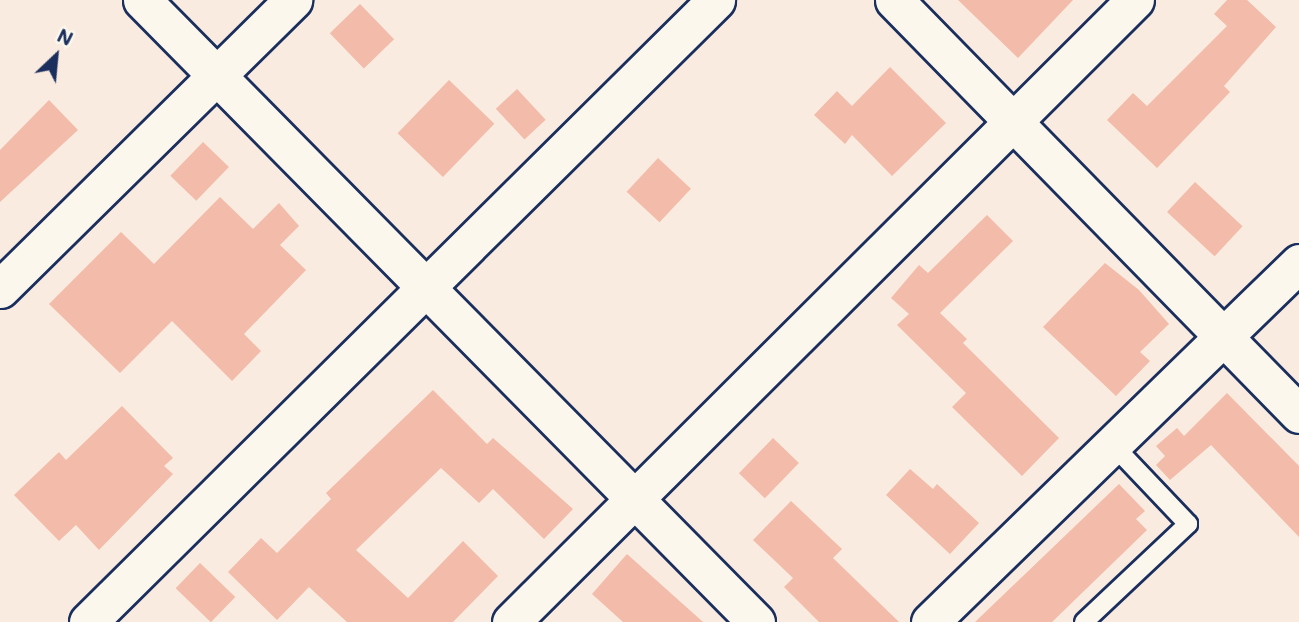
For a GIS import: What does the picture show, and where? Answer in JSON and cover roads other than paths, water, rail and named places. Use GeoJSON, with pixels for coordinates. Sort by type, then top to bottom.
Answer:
{"type":"FeatureCollection","features":[{"type":"Feature","properties":{"kind":"street"},"geometry":{"type":"LineString","coordinates":[[142,0],[756,622]]}},
{"type":"Feature","properties":{"kind":"street"},"geometry":{"type":"LineString","coordinates":[[0,289],[293,0]]}},
{"type":"Feature","properties":{"kind":"street"},"geometry":{"type":"LineString","coordinates":[[88,622],[716,0]]}},
{"type":"Feature","properties":{"kind":"street"},"geometry":{"type":"LineString","coordinates":[[894,0],[1011,124],[1299,414]]}},
{"type":"Feature","properties":{"kind":"street"},"geometry":{"type":"LineString","coordinates":[[511,622],[1135,0]]}},
{"type":"Feature","properties":{"kind":"street"},"geometry":{"type":"LineString","coordinates":[[930,622],[1224,339],[1299,263]]}},
{"type":"Feature","properties":{"kind":"lane"},"geometry":{"type":"LineString","coordinates":[[1084,622],[1188,524],[1113,445]]}}]}
